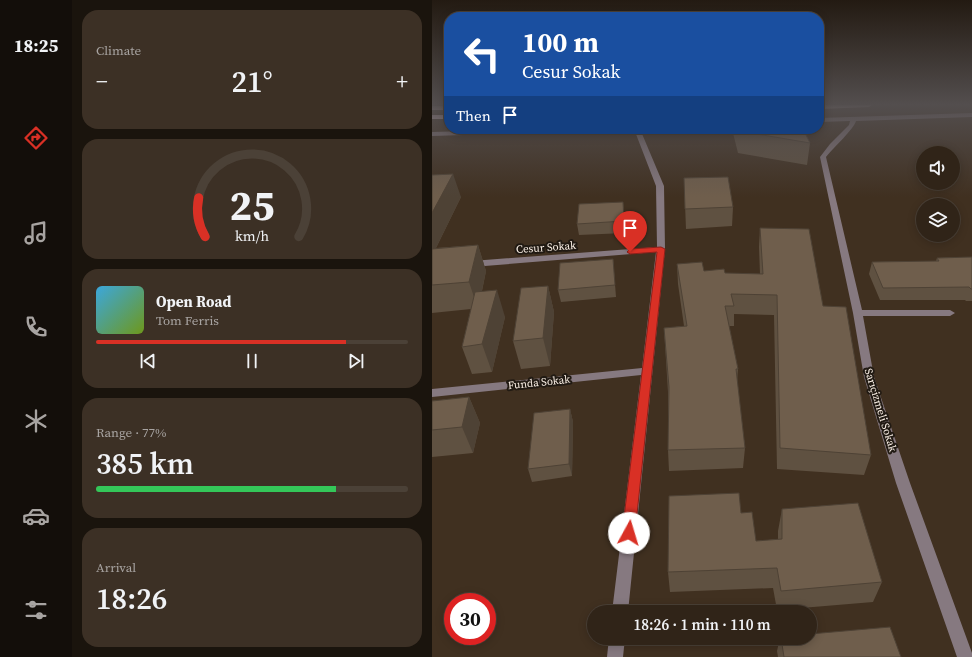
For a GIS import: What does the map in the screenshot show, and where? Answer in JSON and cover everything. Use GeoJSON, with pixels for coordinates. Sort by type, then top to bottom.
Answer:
{"type":"FeatureCollection","features":[{"type":"Feature","properties":{"kind":"street"},"geometry":{"type":"LineString","coordinates":[[621,605],[661,249],[660,186],[640,136]]}},
{"type":"Feature","properties":{"kind":"street","name":"Sarıçizmeli Sokak"},"geometry":{"type":"LineString","coordinates":[[841,136],[823,157],[858,313],[869,377],[903,483],[965,657]]}},
{"type":"Feature","properties":{"kind":"street","name":"Cesur Sokak"},"geometry":{"type":"LineString","coordinates":[[464,265],[661,249]]}},
{"type":"Feature","properties":{"kind":"street"},"geometry":{"type":"LineString","coordinates":[[858,313],[950,313]]}},
{"type":"Feature","properties":{"kind":"street","name":"Funda Sokak"},"geometry":{"type":"LineString","coordinates":[[432,394],[647,371]]}},
{"type":"Feature","properties":{"kind":"street"},"geometry":{"type":"LineString","coordinates":[[615,657],[616,645]]}},
{"type":"Feature","properties":{"kind":"building"},"geometry":{"type":"Polygon","coordinates":[[[767,136],[806,136],[810,143],[767,136]]]}},
{"type":"Feature","properties":{"kind":"building"},"geometry":{"type":"Polygon","coordinates":[[[453,174],[432,213],[432,175],[453,174]]]}},
{"type":"Feature","properties":{"kind":"building"},"geometry":{"type":"Polygon","coordinates":[[[728,177],[733,207],[685,209],[684,178],[728,177]]]}},
{"type":"Feature","properties":{"kind":"building"},"geometry":{"type":"Polygon","coordinates":[[[623,202],[624,221],[577,224],[579,204],[623,202]]]}},
{"type":"Feature","properties":{"kind":"building"},"geometry":{"type":"Polygon","coordinates":[[[760,228],[809,229],[823,306],[846,307],[871,455],[780,448],[777,295],[731,294],[734,306],[725,306],[738,369],[736,369],[745,448],[668,450],[669,387],[664,328],[687,326],[677,264],[702,262],[704,271],[724,269],[725,273],[763,274],[760,228]]]}},
{"type":"Feature","properties":{"kind":"building"},"geometry":{"type":"Polygon","coordinates":[[[478,245],[469,282],[432,285],[432,249],[478,245]]]}},
{"type":"Feature","properties":{"kind":"building"},"geometry":{"type":"Polygon","coordinates":[[[972,257],[972,289],[969,287],[883,288],[872,262],[939,261],[937,258],[972,257]]]}},
{"type":"Feature","properties":{"kind":"building"},"geometry":{"type":"Polygon","coordinates":[[[613,259],[615,285],[558,290],[560,263],[613,259]]]}},
{"type":"Feature","properties":{"kind":"building"},"geometry":{"type":"Polygon","coordinates":[[[548,286],[543,338],[513,341],[521,288],[548,286]]]}},
{"type":"Feature","properties":{"kind":"building"},"geometry":{"type":"Polygon","coordinates":[[[497,290],[482,344],[462,347],[475,292],[497,290]]]}},
{"type":"Feature","properties":{"kind":"building"},"geometry":{"type":"Polygon","coordinates":[[[469,397],[462,427],[432,430],[432,401],[469,397]]]}},
{"type":"Feature","properties":{"kind":"building"},"geometry":{"type":"Polygon","coordinates":[[[570,409],[569,464],[528,469],[534,413],[570,409]]]}},
{"type":"Feature","properties":{"kind":"building"},"geometry":{"type":"Polygon","coordinates":[[[739,493],[741,513],[752,512],[756,541],[782,539],[782,509],[858,503],[882,582],[781,591],[777,568],[668,572],[669,496],[739,493]]]}},
{"type":"Feature","properties":{"kind":"building"},"geometry":{"type":"Polygon","coordinates":[[[890,627],[901,657],[784,657],[782,645],[817,645],[817,633],[890,627]]]}},
{"type":"Feature","properties":{"kind":"route"},"geometry":{"type":"LineString","coordinates":[[629,533],[661,249],[630,252]]}}]}
